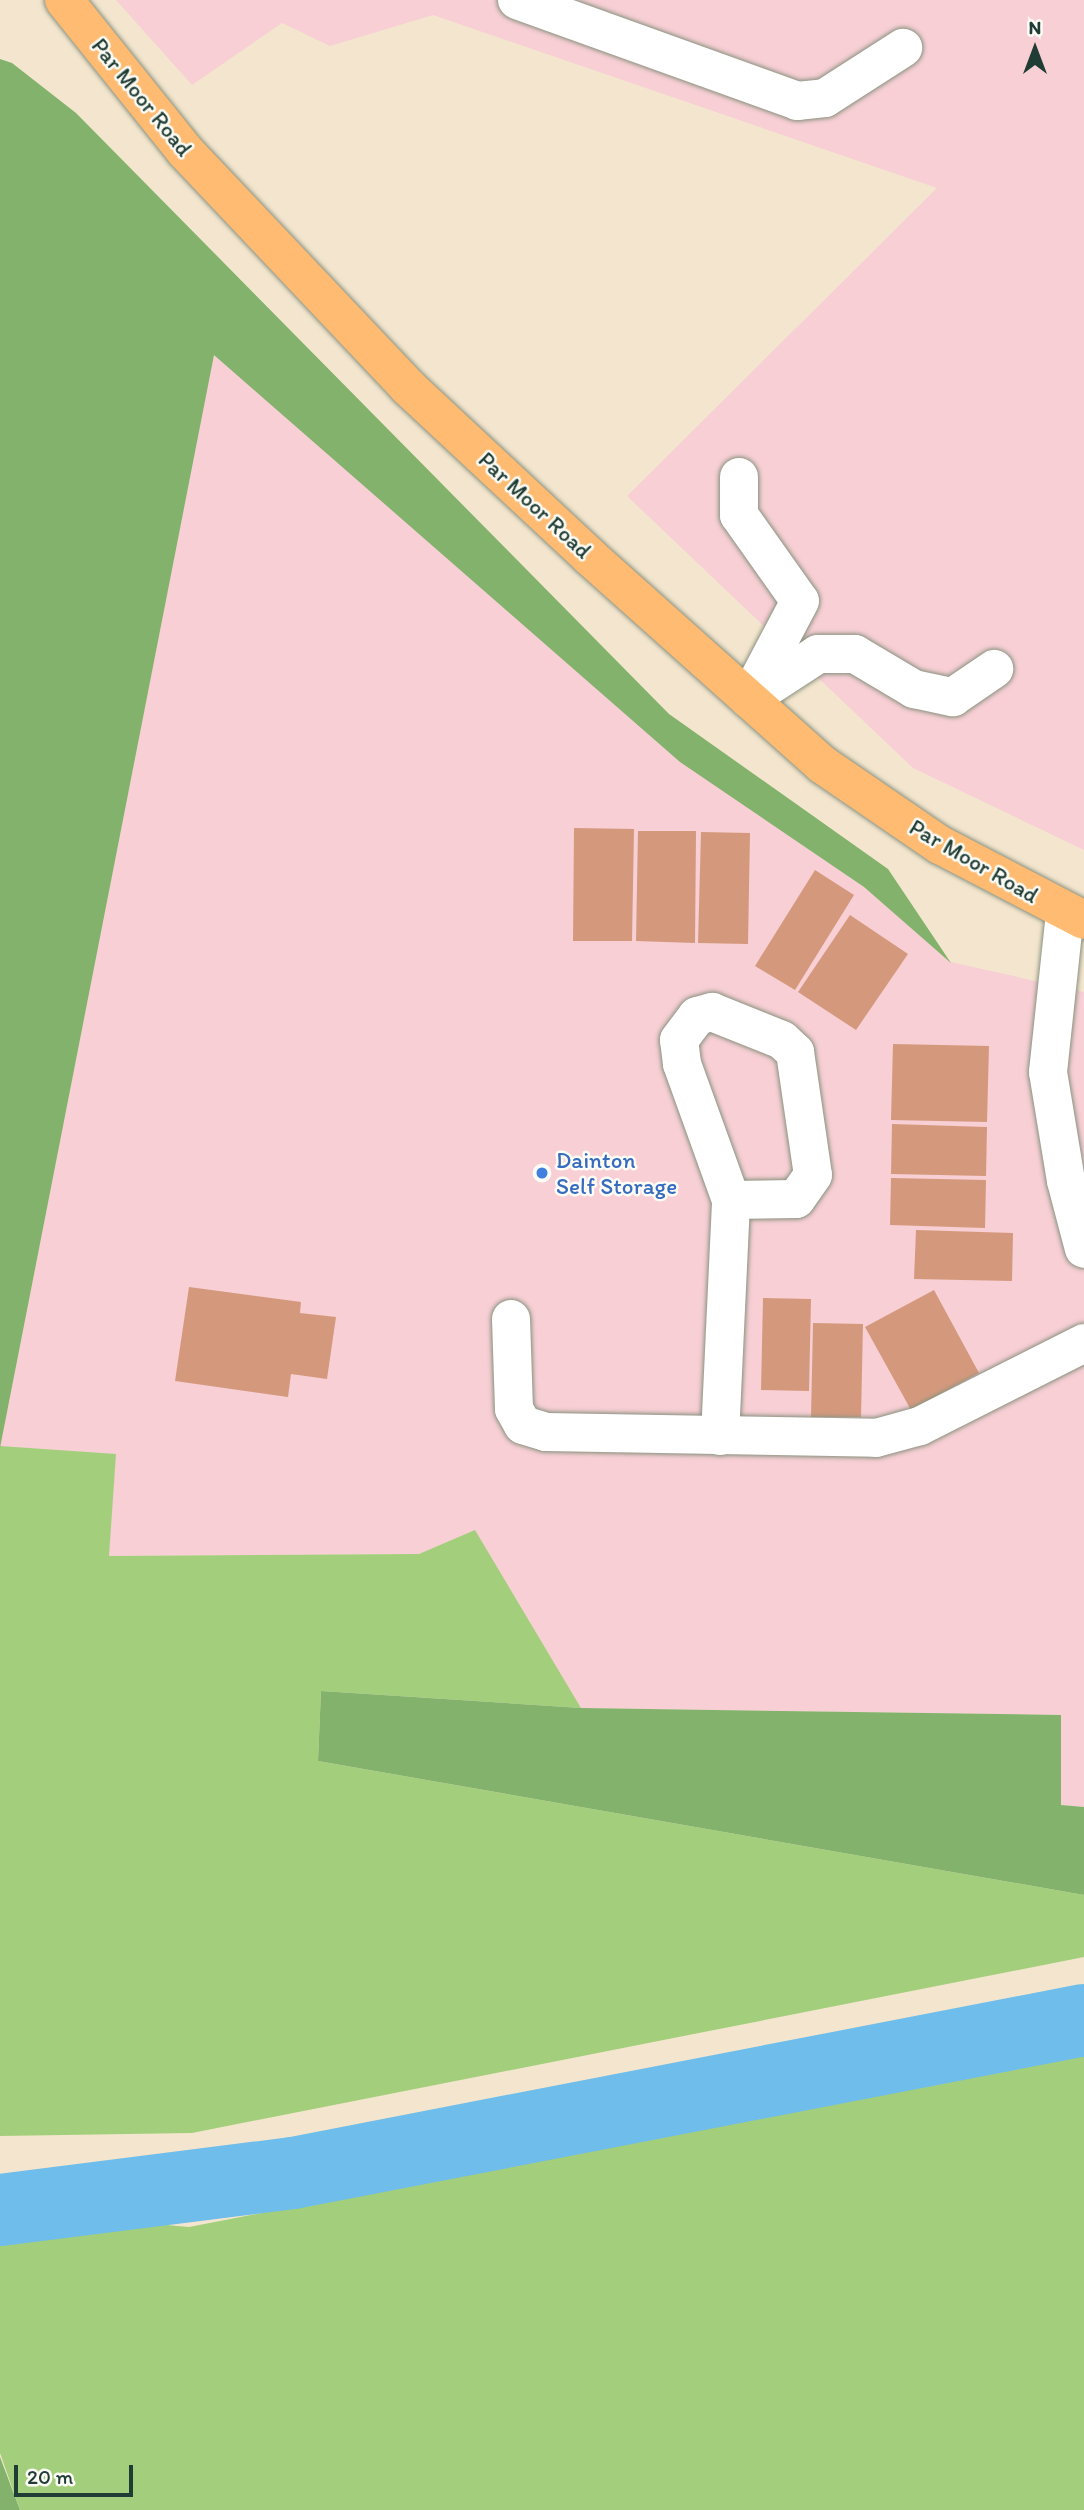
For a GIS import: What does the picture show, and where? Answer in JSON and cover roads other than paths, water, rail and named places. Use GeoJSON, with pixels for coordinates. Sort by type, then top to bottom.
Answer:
{"type":"FeatureCollection","features":[{"type":"Feature","properties":{"kind":"main road","name":"Par Moor Road"},"geometry":{"type":"LineString","coordinates":[[64,0],[185,151],[408,387],[749,699],[823,765],[940,845],[1074,917]]}},
{"type":"Feature","properties":{"kind":"lane"},"geometry":{"type":"LineString","coordinates":[[517,0],[797,101],[825,98],[903,48]]}},
{"type":"Feature","properties":{"kind":"lane"},"geometry":{"type":"LineString","coordinates":[[739,477],[739,514],[800,601],[749,699]]}},
{"type":"Feature","properties":{"kind":"lane"},"geometry":{"type":"LineString","coordinates":[[749,699],[818,654],[855,654],[914,689],[953,697],[994,669]]}},
{"type":"Feature","properties":{"kind":"lane"},"geometry":{"type":"LineString","coordinates":[[1074,917],[1048,1072],[1066,1181],[1084,1249]]}},
{"type":"Feature","properties":{"kind":"lane"},"geometry":{"type":"LineString","coordinates":[[720,1436],[731,1200],[682,1064],[679,1040],[697,1016],[712,1012],[782,1040],[795,1052],[813,1175],[796,1199],[731,1200]]}},
{"type":"Feature","properties":{"kind":"lane"},"geometry":{"type":"LineString","coordinates":[[511,1319],[514,1409],[523,1425],[546,1433],[877,1438],[920,1426],[1084,1343]]}},
{"type":"Feature","properties":{"kind":"waterway"},"geometry":{"type":"LineString","coordinates":[[0,2210],[293,2173],[1084,2020]]}},
{"type":"Feature","properties":{"kind":"place","name":"Dainton Self Storage"},"geometry":{"type":"Point","coordinates":[542,1173]}}]}
